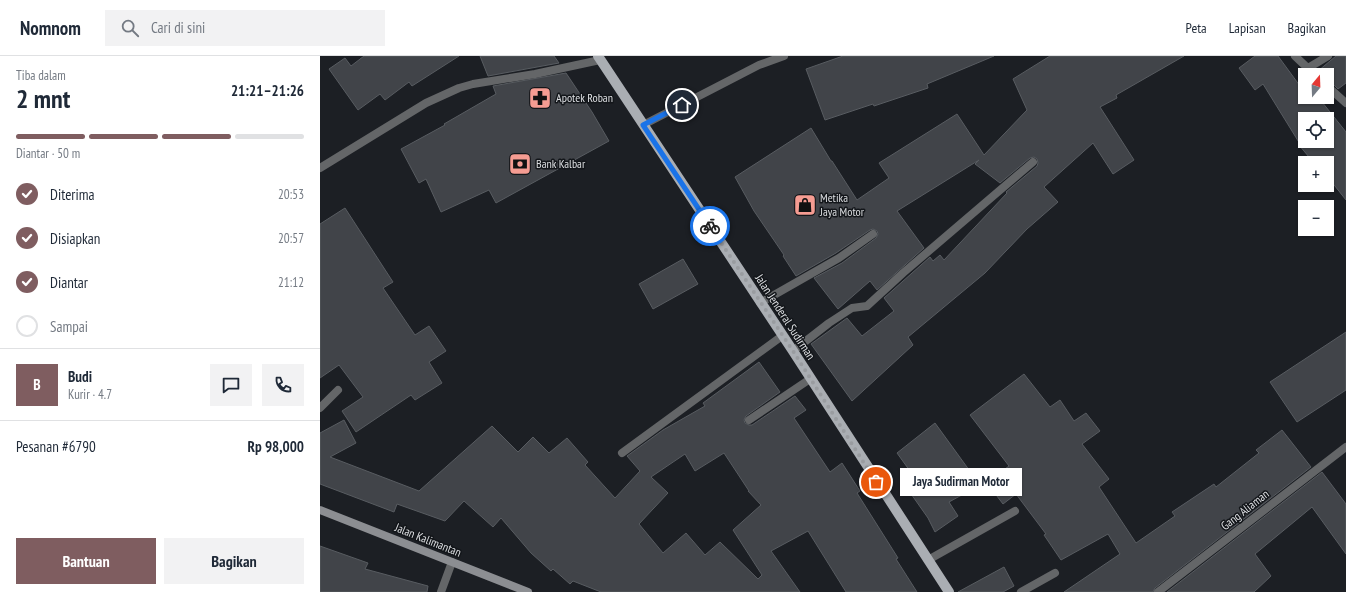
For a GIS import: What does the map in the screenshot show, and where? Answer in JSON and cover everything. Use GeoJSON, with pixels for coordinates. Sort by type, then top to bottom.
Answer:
{"type":"FeatureCollection","features":[{"type":"Feature","properties":{"kind":"main road","name":"Jalan Jenderal Sudirman"},"geometry":{"type":"LineString","coordinates":[[599,58],[793,351],[949,592]]}},
{"type":"Feature","properties":{"kind":"main road","name":"Jalan Kalimantan"},"geometry":{"type":"LineString","coordinates":[[320,510],[528,592]]}},
{"type":"Feature","properties":{"kind":"street"},"geometry":{"type":"LineString","coordinates":[[643,125],[759,65],[784,56]]}},
{"type":"Feature","properties":{"kind":"street"},"geometry":{"type":"LineString","coordinates":[[1294,56],[1308,68],[1328,56]]}},
{"type":"Feature","properties":{"kind":"street"},"geometry":{"type":"LineString","coordinates":[[320,168],[426,103],[459,88],[473,84],[536,74],[599,58]]}},
{"type":"Feature","properties":{"kind":"street"},"geometry":{"type":"LineString","coordinates":[[1334,92],[1346,103]]}},
{"type":"Feature","properties":{"kind":"street"},"geometry":{"type":"LineString","coordinates":[[793,351],[829,323],[852,308],[867,306],[903,273],[1033,162]]}},
{"type":"Feature","properties":{"kind":"street"},"geometry":{"type":"LineString","coordinates":[[760,303],[839,258],[873,234]]}},
{"type":"Feature","properties":{"kind":"street"},"geometry":{"type":"LineString","coordinates":[[622,453],[782,336]]}},
{"type":"Feature","properties":{"kind":"street"},"geometry":{"type":"LineString","coordinates":[[749,420],[810,379]]}},
{"type":"Feature","properties":{"kind":"street"},"geometry":{"type":"LineString","coordinates":[[320,408],[338,390]]}},
{"type":"Feature","properties":{"kind":"street","name":"Gang Aliaman"},"geometry":{"type":"LineString","coordinates":[[1158,592],[1346,447]]}},
{"type":"Feature","properties":{"kind":"street"},"geometry":{"type":"LineString","coordinates":[[928,560],[1015,510]]}},
{"type":"Feature","properties":{"kind":"street"},"geometry":{"type":"LineString","coordinates":[[441,592],[452,562]]}},
{"type":"Feature","properties":{"kind":"street"},"geometry":{"type":"LineString","coordinates":[[1021,592],[1055,573]]}},
{"type":"Feature","properties":{"kind":"building"},"geometry":{"type":"Polygon","coordinates":[[[364,56],[459,56],[412,86],[409,82],[385,100],[380,94],[358,110],[329,69],[345,58],[351,66],[364,56]]]}},
{"type":"Feature","properties":{"kind":"building"},"geometry":{"type":"Polygon","coordinates":[[[480,56],[554,56],[559,63],[488,76],[480,56]]]}},
{"type":"Feature","properties":{"kind":"building"},"geometry":{"type":"Polygon","coordinates":[[[843,56],[994,56],[927,84],[928,88],[825,120],[806,69],[843,56]]]}},
{"type":"Feature","properties":{"kind":"building"},"geometry":{"type":"Polygon","coordinates":[[[1050,56],[1184,56],[1116,95],[1117,98],[1100,107],[1134,160],[1113,174],[1093,143],[1044,187],[1058,202],[1027,229],[985,273],[908,337],[913,345],[852,401],[811,344],[847,318],[862,336],[894,311],[884,298],[930,257],[933,261],[940,255],[944,260],[1007,193],[1006,192],[1037,166],[1037,159],[1034,157],[1030,158],[1000,183],[975,164],[979,160],[897,211],[924,248],[877,290],[870,281],[838,309],[814,278],[842,263],[876,238],[878,234],[877,231],[873,229],[870,230],[836,253],[796,276],[783,256],[784,255],[754,211],[735,177],[811,128],[857,200],[889,178],[879,163],[957,114],[984,155],[1027,110],[1013,79],[1050,56]]]}},
{"type":"Feature","properties":{"kind":"building"},"geometry":{"type":"Polygon","coordinates":[[[1255,56],[1278,56],[1298,83],[1298,104],[1324,104],[1330,112],[1298,112],[1298,141],[1263,84],[1255,90],[1239,68],[1255,56]]]}},
{"type":"Feature","properties":{"kind":"building"},"geometry":{"type":"Polygon","coordinates":[[[1336,56],[1346,56],[1346,83],[1338,89],[1334,85],[1334,68],[1322,68],[1336,56]]]}},
{"type":"Feature","properties":{"kind":"building"},"geometry":{"type":"Polygon","coordinates":[[[566,73],[609,141],[496,203],[489,190],[441,212],[426,179],[419,183],[401,149],[445,125],[444,124],[496,94],[493,86],[566,73]]]}},
{"type":"Feature","properties":{"kind":"building"},"geometry":{"type":"Polygon","coordinates":[[[1334,117],[1346,132],[1346,200],[1334,185],[1334,156],[1308,156],[1302,148],[1334,148],[1334,117]]]}},
{"type":"Feature","properties":{"kind":"building"},"geometry":{"type":"Polygon","coordinates":[[[345,208],[393,282],[383,288],[415,335],[429,326],[446,351],[429,362],[442,383],[415,400],[411,395],[356,432],[342,411],[363,397],[339,365],[320,378],[320,224],[345,208]]]}},
{"type":"Feature","properties":{"kind":"building"},"geometry":{"type":"Polygon","coordinates":[[[683,259],[698,284],[653,309],[639,284],[683,259]]]}},
{"type":"Feature","properties":{"kind":"building"},"geometry":{"type":"Polygon","coordinates":[[[1346,332],[1346,390],[1297,422],[1270,382],[1346,332]]]}},
{"type":"Feature","properties":{"kind":"building"},"geometry":{"type":"Polygon","coordinates":[[[759,362],[780,392],[746,416],[744,420],[745,423],[752,425],[795,396],[806,410],[794,418],[830,472],[842,463],[860,491],[857,493],[898,558],[896,559],[917,592],[846,592],[808,531],[771,551],[800,592],[601,592],[573,581],[570,584],[553,569],[551,571],[531,553],[501,518],[493,527],[464,501],[445,521],[397,504],[394,512],[320,484],[320,433],[344,420],[356,443],[330,457],[419,491],[492,426],[518,452],[533,437],[549,453],[567,438],[588,462],[585,465],[615,498],[640,471],[627,456],[663,430],[705,406],[703,403],[759,362]],[[724,453],[695,471],[685,454],[651,477],[668,493],[639,524],[663,553],[686,533],[705,555],[720,542],[758,579],[762,575],[733,530],[761,505],[749,491],[724,453]]]}},
{"type":"Feature","properties":{"kind":"building"},"geometry":{"type":"Polygon","coordinates":[[[1024,374],[1050,407],[1060,400],[1074,421],[1086,413],[1100,431],[1082,444],[1109,479],[1099,487],[1136,543],[1175,516],[1172,512],[1214,484],[1216,487],[1259,453],[1256,450],[1282,430],[1311,467],[1155,588],[1153,592],[1064,592],[1120,554],[1108,534],[1061,560],[1044,535],[1046,534],[1016,494],[1003,504],[987,483],[1009,466],[970,415],[1024,374]]]}},
{"type":"Feature","properties":{"kind":"building"},"geometry":{"type":"Polygon","coordinates":[[[935,423],[980,485],[949,502],[958,516],[935,532],[928,518],[909,491],[920,485],[897,453],[935,423]]]}},
{"type":"Feature","properties":{"kind":"building"},"geometry":{"type":"Polygon","coordinates":[[[1322,472],[1346,504],[1346,554],[1312,507],[1255,554],[1271,576],[1254,592],[1167,592],[1322,472]]]}},
{"type":"Feature","properties":{"kind":"building"},"geometry":{"type":"Polygon","coordinates":[[[320,546],[368,563],[365,569],[428,586],[427,592],[320,592],[320,546]]]}},
{"type":"Feature","properties":{"kind":"building"},"geometry":{"type":"Polygon","coordinates":[[[1004,567],[1014,586],[1003,592],[958,592],[1004,567]]]}},
{"type":"Feature","properties":{"kind":"way so far"},"geometry":{"type":"LineString","coordinates":[[710,226],[793,351],[876,482]]}},
{"type":"Feature","properties":{"kind":"place","name":"Apotek Roban"},"geometry":{"type":"Point","coordinates":[540,98]}},
{"type":"Feature","properties":{"kind":"place","name":"Bank Kalbar"},"geometry":{"type":"Point","coordinates":[520,164]}},
{"type":"Feature","properties":{"kind":"place","name":"Metika Jaya Motor"},"geometry":{"type":"Point","coordinates":[805,205]}},
{"type":"Feature","properties":{"kind":"place","name":"Jaya Sudirman Motor"},"geometry":{"type":"Point","coordinates":[876,482]}},
{"type":"Feature","properties":{"kind":"route"},"geometry":{"type":"LineString","coordinates":[[682,105],[643,125],[710,226]]}}]}
